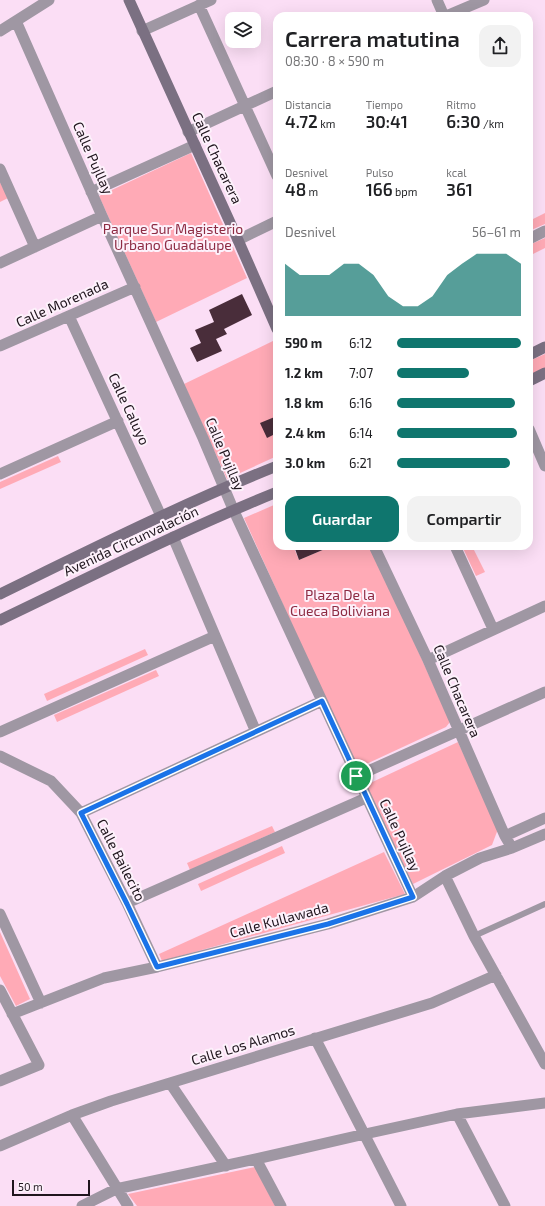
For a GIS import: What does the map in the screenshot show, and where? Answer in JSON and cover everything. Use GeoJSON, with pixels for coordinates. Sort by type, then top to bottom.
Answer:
{"type":"FeatureCollection","features":[{"type":"Feature","properties":{"kind":"main road","name":"Calle Chacarera"},"geometry":{"type":"LineString","coordinates":[[129,0],[273,319]]}},
{"type":"Feature","properties":{"kind":"main road"},"geometry":{"type":"LineString","coordinates":[[533,353],[545,347]]}},
{"type":"Feature","properties":{"kind":"main road"},"geometry":{"type":"LineString","coordinates":[[533,379],[545,373]]}},
{"type":"Feature","properties":{"kind":"main road","name":"Avenida Circunvalación"},"geometry":{"type":"LineString","coordinates":[[0,594],[161,516],[224,487],[273,468]]}},
{"type":"Feature","properties":{"kind":"main road","name":"Avenida Circunvalación"},"geometry":{"type":"LineString","coordinates":[[0,620],[233,509],[273,494]]}},
{"type":"Feature","properties":{"kind":"street"},"geometry":{"type":"LineString","coordinates":[[0,31],[49,0]]}},
{"type":"Feature","properties":{"kind":"street"},"geometry":{"type":"LineString","coordinates":[[142,31],[211,0]]}},
{"type":"Feature","properties":{"kind":"street"},"geometry":{"type":"LineString","coordinates":[[437,0],[443,12]]}},
{"type":"Feature","properties":{"kind":"street"},"geometry":{"type":"LineString","coordinates":[[455,12],[484,0]]}},
{"type":"Feature","properties":{"kind":"street"},"geometry":{"type":"LineString","coordinates":[[199,6],[273,167]]}},
{"type":"Feature","properties":{"kind":"street","name":"Calle Pujllay"},"geometry":{"type":"LineString","coordinates":[[16,20],[233,509],[413,897]]}},
{"type":"Feature","properties":{"kind":"street"},"geometry":{"type":"LineString","coordinates":[[188,132],[273,93]]}},
{"type":"Feature","properties":{"kind":"street"},"geometry":{"type":"LineString","coordinates":[[92,192],[194,145]]}},
{"type":"Feature","properties":{"kind":"street"},"geometry":{"type":"LineString","coordinates":[[0,169],[34,247]]}},
{"type":"Feature","properties":{"kind":"street"},"geometry":{"type":"LineString","coordinates":[[0,263],[102,216]]}},
{"type":"Feature","properties":{"kind":"street"},"geometry":{"type":"LineString","coordinates":[[238,240],[273,223]]}},
{"type":"Feature","properties":{"kind":"street"},"geometry":{"type":"LineString","coordinates":[[533,237],[545,231]]}},
{"type":"Feature","properties":{"kind":"street","name":"Calle Morenada"},"geometry":{"type":"LineString","coordinates":[[0,346],[135,287]]}},
{"type":"Feature","properties":{"kind":"street","name":"Calle Caluyo"},"geometry":{"type":"LineString","coordinates":[[69,316],[161,516]]}},
{"type":"Feature","properties":{"kind":"street"},"geometry":{"type":"LineString","coordinates":[[0,474],[118,421]]}},
{"type":"Feature","properties":{"kind":"street"},"geometry":{"type":"LineString","coordinates":[[533,439],[545,466]]}},
{"type":"Feature","properties":{"kind":"street"},"geometry":{"type":"LineString","coordinates":[[173,537],[256,732]]}},
{"type":"Feature","properties":{"kind":"street","name":"Calle Chacarera"},"geometry":{"type":"LineString","coordinates":[[376,550],[428,660],[458,731],[505,836],[512,848]]}},
{"type":"Feature","properties":{"kind":"street"},"geometry":{"type":"LineString","coordinates":[[457,550],[493,629]]}},
{"type":"Feature","properties":{"kind":"street"},"geometry":{"type":"LineString","coordinates":[[428,660],[545,606]]}},
{"type":"Feature","properties":{"kind":"street"},"geometry":{"type":"LineString","coordinates":[[0,732],[215,636]]}},
{"type":"Feature","properties":{"kind":"street"},"geometry":{"type":"LineString","coordinates":[[356,776],[545,692]]}},
{"type":"Feature","properties":{"kind":"street"},"geometry":{"type":"LineString","coordinates":[[81,813],[322,701]]}},
{"type":"Feature","properties":{"kind":"street","name":"Calle Bailecito"},"geometry":{"type":"LineString","coordinates":[[0,756],[51,781],[81,813],[157,967]]}},
{"type":"Feature","properties":{"kind":"street"},"geometry":{"type":"LineString","coordinates":[[127,904],[366,798]]}},
{"type":"Feature","properties":{"kind":"street"},"geometry":{"type":"LineString","coordinates":[[505,836],[545,818]]}},
{"type":"Feature","properties":{"kind":"street","name":"Calle Kullawada"},"geometry":{"type":"LineString","coordinates":[[12,1014],[104,978],[157,967],[328,924],[413,897],[445,876],[480,858],[512,848],[545,834]]}},
{"type":"Feature","properties":{"kind":"street"},"geometry":{"type":"LineString","coordinates":[[445,876],[474,936],[545,1064]]}},
{"type":"Feature","properties":{"kind":"street"},"geometry":{"type":"LineString","coordinates":[[0,914],[41,1003]]}},
{"type":"Feature","properties":{"kind":"street","name":"Calle Los Alamos"},"geometry":{"type":"LineString","coordinates":[[0,1146],[72,1115],[111,1101],[432,1003],[496,975]]}},
{"type":"Feature","properties":{"kind":"street"},"geometry":{"type":"LineString","coordinates":[[0,990],[39,1065],[0,1082]]}},
{"type":"Feature","properties":{"kind":"street"},"geometry":{"type":"LineString","coordinates":[[315,1038],[401,1206]]}},
{"type":"Feature","properties":{"kind":"street"},"geometry":{"type":"LineString","coordinates":[[170,1082],[226,1166]]}},
{"type":"Feature","properties":{"kind":"street"},"geometry":{"type":"LineString","coordinates":[[82,1206],[116,1189],[457,1114],[545,1103]]}},
{"type":"Feature","properties":{"kind":"street"},"geometry":{"type":"LineString","coordinates":[[457,1114],[505,1206]]}},
{"type":"Feature","properties":{"kind":"street"},"geometry":{"type":"LineString","coordinates":[[72,1115],[116,1189],[128,1206]]}},
{"type":"Feature","properties":{"kind":"street"},"geometry":{"type":"LineString","coordinates":[[256,1159],[281,1206]]}},
{"type":"Feature","properties":{"kind":"lane"},"geometry":{"type":"LineString","coordinates":[[474,936],[545,904]]}},
{"type":"Feature","properties":{"kind":"green space","name":"Parque Sur Magisterio Urbano Guadalupe"},"geometry":{"type":"Polygon","coordinates":[[[191,153],[247,278],[156,322],[99,196],[191,153]]]}},
{"type":"Feature","properties":{"kind":"green space"},"geometry":{"type":"Polygon","coordinates":[[[0,182],[8,198],[0,202],[0,182]]]}},
{"type":"Feature","properties":{"kind":"green space"},"geometry":{"type":"Polygon","coordinates":[[[545,213],[545,224],[533,229],[533,219],[545,213]]]}},
{"type":"Feature","properties":{"kind":"green space"},"geometry":{"type":"Polygon","coordinates":[[[545,238],[545,248],[533,254],[533,243],[545,238]]]}},
{"type":"Feature","properties":{"kind":"green space"},"geometry":{"type":"Polygon","coordinates":[[[273,341],[273,458],[227,479],[184,384],[273,341]]]}},
{"type":"Feature","properties":{"kind":"green space"},"geometry":{"type":"Polygon","coordinates":[[[545,354],[545,368],[533,373],[533,359],[545,354]]]}},
{"type":"Feature","properties":{"kind":"green space"},"geometry":{"type":"Polygon","coordinates":[[[58,456],[61,462],[0,489],[0,482],[58,456]]]}},
{"type":"Feature","properties":{"kind":"green space","name":"Plaza De la Cueca Boliviana"},"geometry":{"type":"Polygon","coordinates":[[[273,505],[273,550],[295,550],[299,560],[323,550],[373,550],[450,722],[446,727],[362,766],[355,764],[244,518],[273,505]]]}},
{"type":"Feature","properties":{"kind":"green space"},"geometry":{"type":"Polygon","coordinates":[[[464,550],[474,550],[485,572],[476,576],[464,550]]]}},
{"type":"Feature","properties":{"kind":"green space"},"geometry":{"type":"Polygon","coordinates":[[[145,649],[148,655],[47,701],[44,694],[145,649]]]}},
{"type":"Feature","properties":{"kind":"green space"},"geometry":{"type":"Polygon","coordinates":[[[156,670],[159,676],[57,722],[54,715],[156,670]]]}},
{"type":"Feature","properties":{"kind":"green space"},"geometry":{"type":"Polygon","coordinates":[[[458,742],[498,829],[492,845],[413,884],[366,785],[458,742]]]}},
{"type":"Feature","properties":{"kind":"green space"},"geometry":{"type":"Polygon","coordinates":[[[272,826],[275,832],[190,870],[187,863],[272,826]]]}},
{"type":"Feature","properties":{"kind":"green space"},"geometry":{"type":"Polygon","coordinates":[[[282,846],[285,853],[201,891],[198,884],[282,846]]]}},
{"type":"Feature","properties":{"kind":"green space"},"geometry":{"type":"Polygon","coordinates":[[[384,852],[405,894],[162,961],[159,954],[384,852]]]}},
{"type":"Feature","properties":{"kind":"green space"},"geometry":{"type":"Polygon","coordinates":[[[0,932],[30,999],[16,1006],[0,976],[0,932]]]}},
{"type":"Feature","properties":{"kind":"green space"},"geometry":{"type":"Polygon","coordinates":[[[255,1167],[275,1206],[137,1206],[128,1194],[255,1167]]]}},
{"type":"Feature","properties":{"kind":"building"},"geometry":{"type":"Polygon","coordinates":[[[242,294],[252,315],[224,329],[227,334],[216,339],[222,351],[197,362],[190,348],[201,343],[195,330],[214,322],[209,310],[242,294]]]}},
{"type":"Feature","properties":{"kind":"building"},"geometry":{"type":"Polygon","coordinates":[[[273,418],[273,435],[267,438],[260,423],[273,418]]]}},
{"type":"Feature","properties":{"kind":"building"},"geometry":{"type":"Polygon","coordinates":[[[295,550],[323,550],[299,560],[295,550]]]}},
{"type":"Feature","properties":{"kind":"route"},"geometry":{"type":"LineString","coordinates":[[322,701],[356,776],[413,897],[328,924],[157,967],[81,813],[322,701]]}}]}
